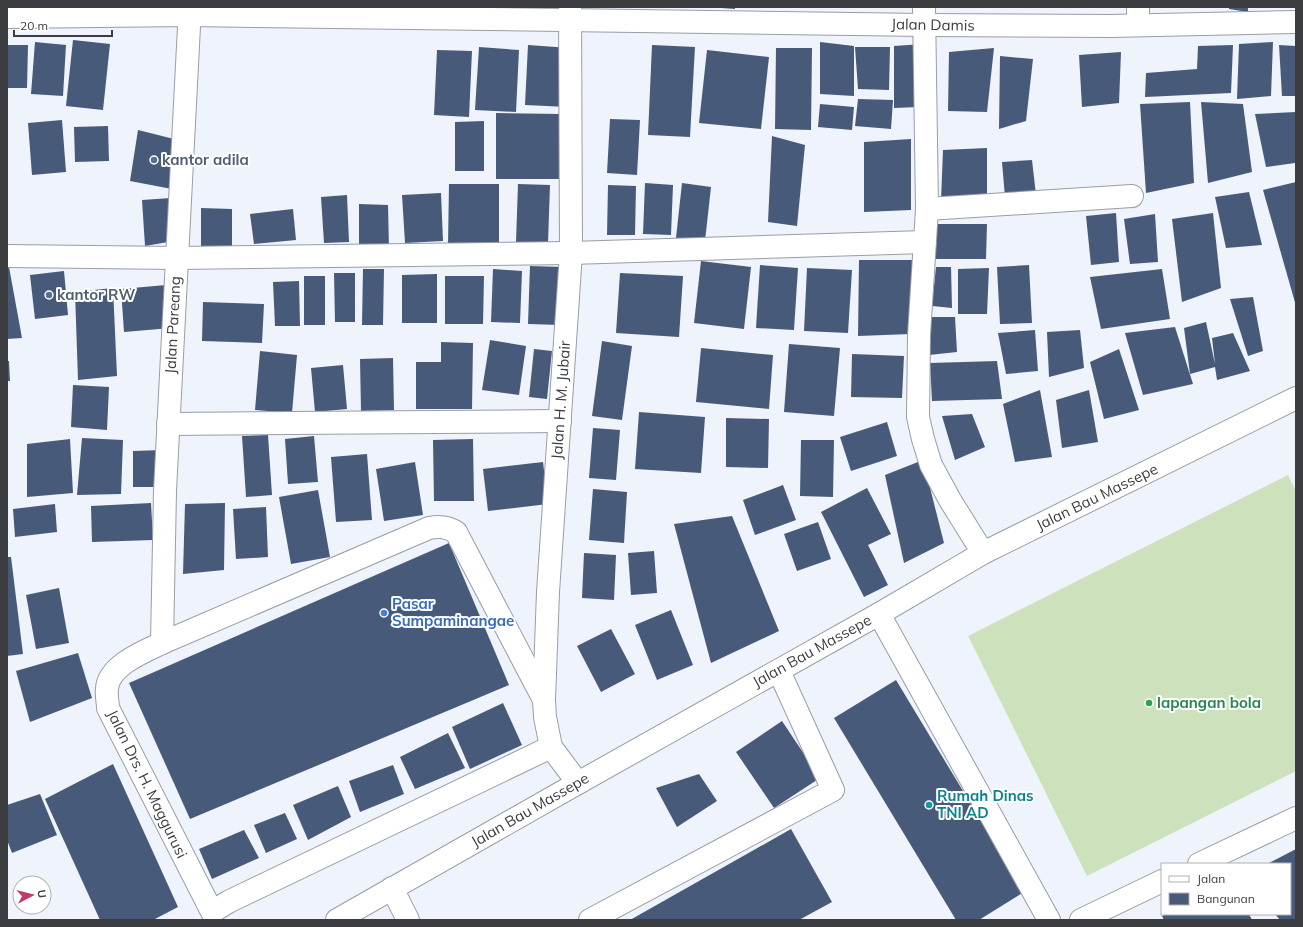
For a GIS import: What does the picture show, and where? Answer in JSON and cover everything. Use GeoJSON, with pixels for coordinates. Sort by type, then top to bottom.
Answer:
{"type":"FeatureCollection","features":[{"type":"Feature","properties":{"kind":"main road","name":"Jalan Damis"},"geometry":{"type":"LineString","coordinates":[[7,16],[190,11],[1138,16],[1296,22]]}},
{"type":"Feature","properties":{"kind":"main road","name":"Jalan Pareang"},"geometry":{"type":"LineString","coordinates":[[162,643],[165,491],[190,11]]}},
{"type":"Feature","properties":{"kind":"main road","name":"Jalan H. M. Jubair"},"geometry":{"type":"LineString","coordinates":[[570,14],[571,253],[548,592],[544,700],[545,717],[551,747],[578,783]]}},
{"type":"Feature","properties":{"kind":"main road"},"geometry":{"type":"LineString","coordinates":[[925,16],[927,210],[919,335],[918,417],[931,465],[950,500],[983,553]]}},
{"type":"Feature","properties":{"kind":"main road"},"geometry":{"type":"LineString","coordinates":[[927,210],[1132,196]]}},
{"type":"Feature","properties":{"kind":"main road"},"geometry":{"type":"LineString","coordinates":[[7,256],[177,258],[571,253],[925,242]]}},
{"type":"Feature","properties":{"kind":"main road","name":"Jalan Bau Massepe"},"geometry":{"type":"LineString","coordinates":[[337,920],[983,553],[1296,398]]}},
{"type":"Feature","properties":{"kind":"main road"},"geometry":{"type":"LineString","coordinates":[[168,424],[560,421]]}},
{"type":"Feature","properties":{"kind":"main road","name":"Jalan Drs. H. Maggurusi"},"geometry":{"type":"LineString","coordinates":[[544,700],[460,538],[456,532],[443,526],[429,528],[162,643],[134,657],[117,669],[111,676],[106,689],[108,708],[204,916],[228,902],[551,747]]}},
{"type":"Feature","properties":{"kind":"main road"},"geometry":{"type":"LineString","coordinates":[[878,614],[1049,920]]}},
{"type":"Feature","properties":{"kind":"main road"},"geometry":{"type":"LineString","coordinates":[[590,920],[833,790],[779,670]]}},
{"type":"Feature","properties":{"kind":"main road"},"geometry":{"type":"LineString","coordinates":[[1201,863],[1296,818]]}},
{"type":"Feature","properties":{"kind":"main road"},"geometry":{"type":"LineString","coordinates":[[1081,920],[1161,881]]}},
{"type":"Feature","properties":{"kind":"main road"},"geometry":{"type":"LineString","coordinates":[[392,888],[408,920]]}},
{"type":"Feature","properties":{"kind":"green space","name":"lapangan bola"},"geometry":{"type":"Polygon","coordinates":[[[1288,475],[1296,491],[1296,771],[1087,876],[968,636],[1288,475]]]}},
{"type":"Feature","properties":{"kind":"building"},"geometry":{"type":"Polygon","coordinates":[[[735,7],[735,9],[721,8],[735,7]]]}},
{"type":"Feature","properties":{"kind":"building"},"geometry":{"type":"Polygon","coordinates":[[[1229,7],[1248,7],[1248,12],[1229,9],[1229,7]]]}},
{"type":"Feature","properties":{"kind":"building"},"geometry":{"type":"Polygon","coordinates":[[[73,40],[110,44],[103,110],[66,106],[73,40]]]}},
{"type":"Feature","properties":{"kind":"building"},"geometry":{"type":"Polygon","coordinates":[[[35,42],[66,45],[63,96],[31,94],[35,42]]]}},
{"type":"Feature","properties":{"kind":"building"},"geometry":{"type":"Polygon","coordinates":[[[820,42],[854,46],[854,96],[820,94],[820,42]]]}},
{"type":"Feature","properties":{"kind":"building"},"geometry":{"type":"Polygon","coordinates":[[[1273,42],[1271,96],[1237,99],[1239,44],[1273,42]]]}},
{"type":"Feature","properties":{"kind":"building"},"geometry":{"type":"Polygon","coordinates":[[[923,44],[919,107],[894,108],[894,46],[923,44]]]}},
{"type":"Feature","properties":{"kind":"building"},"geometry":{"type":"Polygon","coordinates":[[[7,45],[28,45],[27,88],[7,88],[7,45]]]}},
{"type":"Feature","properties":{"kind":"building"},"geometry":{"type":"Polygon","coordinates":[[[528,45],[570,48],[567,107],[525,105],[528,45]]]}},
{"type":"Feature","properties":{"kind":"building"},"geometry":{"type":"Polygon","coordinates":[[[652,45],[695,47],[690,137],[648,135],[652,45]]]}},
{"type":"Feature","properties":{"kind":"building"},"geometry":{"type":"Polygon","coordinates":[[[1233,45],[1231,93],[1145,97],[1146,73],[1197,69],[1198,46],[1233,45]]]}},
{"type":"Feature","properties":{"kind":"building"},"geometry":{"type":"Polygon","coordinates":[[[1279,45],[1296,46],[1296,96],[1282,96],[1279,45]]]}},
{"type":"Feature","properties":{"kind":"building"},"geometry":{"type":"Polygon","coordinates":[[[479,47],[519,50],[516,112],[475,110],[479,47]]]}},
{"type":"Feature","properties":{"kind":"building"},"geometry":{"type":"Polygon","coordinates":[[[855,47],[890,47],[889,90],[858,89],[855,47]]]}},
{"type":"Feature","properties":{"kind":"building"},"geometry":{"type":"Polygon","coordinates":[[[776,48],[812,48],[811,130],[775,129],[776,48]]]}},
{"type":"Feature","properties":{"kind":"building"},"geometry":{"type":"Polygon","coordinates":[[[994,48],[987,112],[948,111],[949,52],[994,48]]]}},
{"type":"Feature","properties":{"kind":"building"},"geometry":{"type":"Polygon","coordinates":[[[437,50],[472,51],[469,117],[434,115],[437,50]]]}},
{"type":"Feature","properties":{"kind":"building"},"geometry":{"type":"Polygon","coordinates":[[[707,50],[769,57],[761,129],[699,123],[707,50]]]}},
{"type":"Feature","properties":{"kind":"building"},"geometry":{"type":"Polygon","coordinates":[[[1121,52],[1119,103],[1082,107],[1079,55],[1121,52]]]}},
{"type":"Feature","properties":{"kind":"building"},"geometry":{"type":"Polygon","coordinates":[[[1000,56],[1033,59],[1026,121],[999,129],[1000,56]]]}},
{"type":"Feature","properties":{"kind":"building"},"geometry":{"type":"Polygon","coordinates":[[[858,99],[893,100],[891,129],[855,126],[858,99]]]}},
{"type":"Feature","properties":{"kind":"building"},"geometry":{"type":"Polygon","coordinates":[[[1190,102],[1194,183],[1146,193],[1140,104],[1190,102]]]}},
{"type":"Feature","properties":{"kind":"building"},"geometry":{"type":"Polygon","coordinates":[[[1201,102],[1243,104],[1252,172],[1208,183],[1201,102]]]}},
{"type":"Feature","properties":{"kind":"building"},"geometry":{"type":"Polygon","coordinates":[[[820,104],[854,107],[852,130],[818,127],[820,104]]]}},
{"type":"Feature","properties":{"kind":"building"},"geometry":{"type":"Polygon","coordinates":[[[1296,112],[1295,163],[1266,167],[1255,114],[1296,112]]]}},
{"type":"Feature","properties":{"kind":"building"},"geometry":{"type":"Polygon","coordinates":[[[496,113],[561,114],[561,179],[496,179],[496,113]]]}},
{"type":"Feature","properties":{"kind":"building"},"geometry":{"type":"Polygon","coordinates":[[[610,119],[640,120],[637,175],[607,173],[610,119]]]}},
{"type":"Feature","properties":{"kind":"building"},"geometry":{"type":"Polygon","coordinates":[[[62,120],[66,172],[32,175],[28,123],[62,120]]]}},
{"type":"Feature","properties":{"kind":"building"},"geometry":{"type":"Polygon","coordinates":[[[484,121],[484,171],[455,171],[455,122],[484,121]]]}},
{"type":"Feature","properties":{"kind":"building"},"geometry":{"type":"Polygon","coordinates":[[[108,126],[109,161],[75,162],[74,127],[108,126]]]}},
{"type":"Feature","properties":{"kind":"building","name":"kantor adila"},"geometry":{"type":"Polygon","coordinates":[[[138,130],[178,140],[172,189],[130,181],[138,130]]]}},
{"type":"Feature","properties":{"kind":"building"},"geometry":{"type":"Polygon","coordinates":[[[772,136],[805,145],[797,226],[768,222],[772,136]]]}},
{"type":"Feature","properties":{"kind":"building"},"geometry":{"type":"Polygon","coordinates":[[[911,139],[911,210],[864,212],[864,142],[911,139]]]}},
{"type":"Feature","properties":{"kind":"building"},"geometry":{"type":"Polygon","coordinates":[[[987,148],[987,198],[941,200],[943,150],[987,148]]]}},
{"type":"Feature","properties":{"kind":"building"},"geometry":{"type":"Polygon","coordinates":[[[1032,160],[1036,195],[1005,197],[1002,162],[1032,160]]]}},
{"type":"Feature","properties":{"kind":"building"},"geometry":{"type":"Polygon","coordinates":[[[1296,182],[1296,306],[1263,190],[1296,182]]]}},
{"type":"Feature","properties":{"kind":"building"},"geometry":{"type":"Polygon","coordinates":[[[645,183],[673,185],[671,235],[643,234],[645,183]]]}},
{"type":"Feature","properties":{"kind":"building"},"geometry":{"type":"Polygon","coordinates":[[[682,183],[711,187],[705,241],[676,238],[682,183]]]}},
{"type":"Feature","properties":{"kind":"building"},"geometry":{"type":"Polygon","coordinates":[[[449,184],[499,184],[499,245],[448,245],[449,184]]]}},
{"type":"Feature","properties":{"kind":"building"},"geometry":{"type":"Polygon","coordinates":[[[518,184],[550,185],[548,243],[516,242],[518,184]]]}},
{"type":"Feature","properties":{"kind":"building"},"geometry":{"type":"Polygon","coordinates":[[[608,185],[636,186],[635,235],[607,235],[608,185]]]}},
{"type":"Feature","properties":{"kind":"building"},"geometry":{"type":"Polygon","coordinates":[[[1249,192],[1262,245],[1226,248],[1215,197],[1249,192]]]}},
{"type":"Feature","properties":{"kind":"building"},"geometry":{"type":"Polygon","coordinates":[[[441,193],[443,241],[405,243],[402,195],[441,193]]]}},
{"type":"Feature","properties":{"kind":"building"},"geometry":{"type":"Polygon","coordinates":[[[347,195],[349,242],[324,243],[321,197],[347,195]]]}},
{"type":"Feature","properties":{"kind":"building"},"geometry":{"type":"Polygon","coordinates":[[[171,198],[174,241],[145,246],[142,200],[171,198]]]}},
{"type":"Feature","properties":{"kind":"building"},"geometry":{"type":"Polygon","coordinates":[[[359,204],[388,205],[389,248],[359,248],[359,204]]]}},
{"type":"Feature","properties":{"kind":"building"},"geometry":{"type":"Polygon","coordinates":[[[201,208],[232,209],[232,253],[201,252],[201,208]]]}},
{"type":"Feature","properties":{"kind":"building"},"geometry":{"type":"Polygon","coordinates":[[[293,209],[296,240],[254,244],[250,214],[293,209]]]}},
{"type":"Feature","properties":{"kind":"building"},"geometry":{"type":"Polygon","coordinates":[[[1116,213],[1119,262],[1091,265],[1086,216],[1116,213]]]}},
{"type":"Feature","properties":{"kind":"building"},"geometry":{"type":"Polygon","coordinates":[[[1213,213],[1221,288],[1182,302],[1172,219],[1213,213]]]}},
{"type":"Feature","properties":{"kind":"building"},"geometry":{"type":"Polygon","coordinates":[[[1155,214],[1158,262],[1130,264],[1124,219],[1155,214]]]}},
{"type":"Feature","properties":{"kind":"building"},"geometry":{"type":"Polygon","coordinates":[[[937,224],[987,224],[986,259],[935,259],[937,224]]]}},
{"type":"Feature","properties":{"kind":"building"},"geometry":{"type":"Polygon","coordinates":[[[859,260],[916,260],[911,334],[858,336],[859,260]]]}},
{"type":"Feature","properties":{"kind":"building"},"geometry":{"type":"Polygon","coordinates":[[[701,261],[751,267],[744,329],[694,323],[701,261]]]}},
{"type":"Feature","properties":{"kind":"building"},"geometry":{"type":"Polygon","coordinates":[[[760,265],[798,268],[794,330],[756,328],[760,265]]]}},
{"type":"Feature","properties":{"kind":"building"},"geometry":{"type":"Polygon","coordinates":[[[1029,265],[1032,323],[1000,324],[997,267],[1029,265]]]}},
{"type":"Feature","properties":{"kind":"building"},"geometry":{"type":"Polygon","coordinates":[[[530,266],[563,267],[561,325],[528,324],[530,266]]]}},
{"type":"Feature","properties":{"kind":"building"},"geometry":{"type":"Polygon","coordinates":[[[7,267],[9,267],[22,338],[7,339],[7,267]]]}},
{"type":"Feature","properties":{"kind":"building"},"geometry":{"type":"Polygon","coordinates":[[[936,267],[951,267],[952,308],[932,306],[936,267]]]}},
{"type":"Feature","properties":{"kind":"building"},"geometry":{"type":"Polygon","coordinates":[[[807,268],[852,270],[848,333],[804,331],[807,268]]]}},
{"type":"Feature","properties":{"kind":"building"},"geometry":{"type":"Polygon","coordinates":[[[989,268],[987,314],[958,314],[958,269],[989,268]]]}},
{"type":"Feature","properties":{"kind":"building"},"geometry":{"type":"Polygon","coordinates":[[[363,269],[384,269],[383,325],[362,325],[363,269]]]}},
{"type":"Feature","properties":{"kind":"building"},"geometry":{"type":"Polygon","coordinates":[[[493,269],[522,271],[520,323],[491,322],[493,269]]]}},
{"type":"Feature","properties":{"kind":"building"},"geometry":{"type":"Polygon","coordinates":[[[1162,269],[1170,319],[1101,329],[1090,277],[1162,269]]]}},
{"type":"Feature","properties":{"kind":"building","name":"kantor RW"},"geometry":{"type":"Polygon","coordinates":[[[64,271],[68,315],[35,319],[30,275],[64,271]]]}},
{"type":"Feature","properties":{"kind":"building"},"geometry":{"type":"Polygon","coordinates":[[[334,273],[355,273],[355,322],[335,322],[334,273]]]}},
{"type":"Feature","properties":{"kind":"building"},"geometry":{"type":"Polygon","coordinates":[[[620,273],[683,276],[679,337],[616,333],[620,273]]]}},
{"type":"Feature","properties":{"kind":"building"},"geometry":{"type":"Polygon","coordinates":[[[437,274],[437,323],[402,323],[402,275],[437,274]]]}},
{"type":"Feature","properties":{"kind":"building"},"geometry":{"type":"Polygon","coordinates":[[[304,276],[325,276],[325,325],[304,325],[304,276]]]}},
{"type":"Feature","properties":{"kind":"building"},"geometry":{"type":"Polygon","coordinates":[[[445,276],[484,276],[483,324],[445,324],[445,276]]]}},
{"type":"Feature","properties":{"kind":"building"},"geometry":{"type":"Polygon","coordinates":[[[299,281],[300,326],[275,326],[273,282],[299,281]]]}},
{"type":"Feature","properties":{"kind":"building"},"geometry":{"type":"Polygon","coordinates":[[[166,285],[171,328],[124,332],[121,289],[166,285]]]}},
{"type":"Feature","properties":{"kind":"building"},"geometry":{"type":"Polygon","coordinates":[[[113,288],[117,376],[78,380],[75,292],[113,288]]]}},
{"type":"Feature","properties":{"kind":"building"},"geometry":{"type":"Polygon","coordinates":[[[1253,297],[1263,351],[1248,356],[1230,299],[1253,297]]]}},
{"type":"Feature","properties":{"kind":"building"},"geometry":{"type":"Polygon","coordinates":[[[203,302],[264,304],[262,343],[202,341],[203,302]]]}},
{"type":"Feature","properties":{"kind":"building"},"geometry":{"type":"Polygon","coordinates":[[[931,317],[955,317],[957,352],[929,355],[931,317]]]}},
{"type":"Feature","properties":{"kind":"building"},"geometry":{"type":"Polygon","coordinates":[[[1206,322],[1215,364],[1212,338],[1233,333],[1250,371],[1217,380],[1215,367],[1190,374],[1184,328],[1206,322]]]}},
{"type":"Feature","properties":{"kind":"building"},"geometry":{"type":"Polygon","coordinates":[[[1175,327],[1193,384],[1143,395],[1125,333],[1175,327]]]}},
{"type":"Feature","properties":{"kind":"building"},"geometry":{"type":"Polygon","coordinates":[[[1035,330],[1038,371],[1006,374],[998,333],[1035,330]]]}},
{"type":"Feature","properties":{"kind":"building"},"geometry":{"type":"Polygon","coordinates":[[[1080,330],[1084,368],[1049,377],[1047,332],[1080,330]]]}},
{"type":"Feature","properties":{"kind":"building"},"geometry":{"type":"Polygon","coordinates":[[[490,340],[526,346],[519,395],[482,390],[490,340]]]}},
{"type":"Feature","properties":{"kind":"building"},"geometry":{"type":"Polygon","coordinates":[[[602,341],[632,346],[622,420],[592,416],[602,341]]]}},
{"type":"Feature","properties":{"kind":"building"},"geometry":{"type":"Polygon","coordinates":[[[441,342],[473,343],[472,409],[416,409],[416,362],[441,362],[441,342]]]}},
{"type":"Feature","properties":{"kind":"building"},"geometry":{"type":"Polygon","coordinates":[[[789,344],[840,348],[834,416],[784,412],[789,344]]]}},
{"type":"Feature","properties":{"kind":"building"},"geometry":{"type":"Polygon","coordinates":[[[701,348],[773,355],[769,409],[696,402],[701,348]]]}},
{"type":"Feature","properties":{"kind":"building"},"geometry":{"type":"Polygon","coordinates":[[[534,349],[552,351],[547,399],[529,397],[534,349]]]}},
{"type":"Feature","properties":{"kind":"building"},"geometry":{"type":"Polygon","coordinates":[[[1119,349],[1139,410],[1104,419],[1090,362],[1119,349]]]}},
{"type":"Feature","properties":{"kind":"building"},"geometry":{"type":"Polygon","coordinates":[[[260,351],[297,355],[292,413],[255,410],[260,351]]]}},
{"type":"Feature","properties":{"kind":"building"},"geometry":{"type":"Polygon","coordinates":[[[852,354],[904,356],[902,398],[851,397],[852,354]]]}},
{"type":"Feature","properties":{"kind":"building"},"geometry":{"type":"Polygon","coordinates":[[[393,358],[394,410],[361,411],[360,359],[393,358]]]}},
{"type":"Feature","properties":{"kind":"building"},"geometry":{"type":"Polygon","coordinates":[[[7,361],[9,361],[10,381],[7,381],[7,361]]]}},
{"type":"Feature","properties":{"kind":"building"},"geometry":{"type":"Polygon","coordinates":[[[997,361],[1002,399],[932,401],[930,363],[997,361]]]}},
{"type":"Feature","properties":{"kind":"building"},"geometry":{"type":"Polygon","coordinates":[[[343,365],[347,409],[315,412],[311,368],[343,365]]]}},
{"type":"Feature","properties":{"kind":"building"},"geometry":{"type":"Polygon","coordinates":[[[73,385],[109,387],[107,430],[71,427],[73,385]]]}},
{"type":"Feature","properties":{"kind":"building"},"geometry":{"type":"Polygon","coordinates":[[[1040,390],[1052,457],[1015,462],[1003,404],[1040,390]]]}},
{"type":"Feature","properties":{"kind":"building"},"geometry":{"type":"Polygon","coordinates":[[[1089,390],[1098,442],[1062,448],[1056,400],[1089,390]]]}},
{"type":"Feature","properties":{"kind":"building"},"geometry":{"type":"Polygon","coordinates":[[[639,412],[705,417],[701,473],[635,469],[639,412]]]}},
{"type":"Feature","properties":{"kind":"building"},"geometry":{"type":"Polygon","coordinates":[[[972,414],[985,447],[955,460],[942,416],[972,414]]]}},
{"type":"Feature","properties":{"kind":"building"},"geometry":{"type":"Polygon","coordinates":[[[726,418],[769,419],[768,468],[726,467],[726,418]]]}},
{"type":"Feature","properties":{"kind":"building"},"geometry":{"type":"Polygon","coordinates":[[[887,422],[897,456],[851,471],[840,437],[887,422]]]}},
{"type":"Feature","properties":{"kind":"building"},"geometry":{"type":"Polygon","coordinates":[[[593,428],[620,430],[616,480],[589,478],[593,428]]]}},
{"type":"Feature","properties":{"kind":"building"},"geometry":{"type":"Polygon","coordinates":[[[268,435],[272,495],[246,497],[242,436],[268,435]]]}},
{"type":"Feature","properties":{"kind":"building"},"geometry":{"type":"Polygon","coordinates":[[[314,436],[318,482],[288,484],[285,439],[314,436]]]}},
{"type":"Feature","properties":{"kind":"building"},"geometry":{"type":"Polygon","coordinates":[[[82,438],[123,440],[121,494],[77,495],[82,438]]]}},
{"type":"Feature","properties":{"kind":"building"},"geometry":{"type":"Polygon","coordinates":[[[70,439],[73,493],[27,497],[27,444],[70,439]]]}},
{"type":"Feature","properties":{"kind":"building"},"geometry":{"type":"Polygon","coordinates":[[[473,439],[474,501],[434,501],[433,440],[473,439]]]}},
{"type":"Feature","properties":{"kind":"building"},"geometry":{"type":"Polygon","coordinates":[[[801,440],[834,440],[833,497],[800,496],[801,440]]]}},
{"type":"Feature","properties":{"kind":"building"},"geometry":{"type":"Polygon","coordinates":[[[163,450],[162,487],[133,487],[133,451],[163,450]]]}},
{"type":"Feature","properties":{"kind":"building"},"geometry":{"type":"Polygon","coordinates":[[[367,454],[372,520],[336,522],[331,457],[367,454]]]}},
{"type":"Feature","properties":{"kind":"building"},"geometry":{"type":"Polygon","coordinates":[[[923,460],[944,543],[904,563],[885,475],[923,460]]]}},
{"type":"Feature","properties":{"kind":"building"},"geometry":{"type":"Polygon","coordinates":[[[415,462],[423,515],[384,521],[376,469],[415,462]]]}},
{"type":"Feature","properties":{"kind":"building"},"geometry":{"type":"Polygon","coordinates":[[[543,462],[548,504],[488,511],[483,469],[543,462]]]}},
{"type":"Feature","properties":{"kind":"building"},"geometry":{"type":"Polygon","coordinates":[[[783,485],[796,520],[755,535],[743,500],[783,485]]]}},
{"type":"Feature","properties":{"kind":"building"},"geometry":{"type":"Polygon","coordinates":[[[867,488],[891,534],[868,545],[888,585],[864,597],[821,512],[867,488]]]}},
{"type":"Feature","properties":{"kind":"building"},"geometry":{"type":"Polygon","coordinates":[[[593,489],[627,492],[624,543],[589,540],[593,489]]]}},
{"type":"Feature","properties":{"kind":"building"},"geometry":{"type":"Polygon","coordinates":[[[318,490],[330,557],[291,564],[279,497],[318,490]]]}},
{"type":"Feature","properties":{"kind":"building"},"geometry":{"type":"Polygon","coordinates":[[[151,503],[153,540],[92,542],[91,506],[151,503]]]}},
{"type":"Feature","properties":{"kind":"building"},"geometry":{"type":"Polygon","coordinates":[[[225,503],[224,570],[183,574],[185,504],[225,503]]]}},
{"type":"Feature","properties":{"kind":"building"},"geometry":{"type":"Polygon","coordinates":[[[55,504],[57,532],[15,537],[13,509],[55,504]]]}},
{"type":"Feature","properties":{"kind":"building"},"geometry":{"type":"Polygon","coordinates":[[[266,507],[268,557],[236,559],[233,509],[266,507]]]}},
{"type":"Feature","properties":{"kind":"building"},"geometry":{"type":"Polygon","coordinates":[[[732,516],[779,631],[711,663],[674,524],[732,516]]]}},
{"type":"Feature","properties":{"kind":"building"},"geometry":{"type":"Polygon","coordinates":[[[818,522],[831,559],[797,571],[784,534],[818,522]]]}},
{"type":"Feature","properties":{"kind":"building","name":"Pasar Sumpaminangae"},"geometry":{"type":"Polygon","coordinates":[[[449,543],[509,685],[190,819],[129,683],[449,543]]]}},
{"type":"Feature","properties":{"kind":"building"},"geometry":{"type":"Polygon","coordinates":[[[654,551],[657,593],[631,595],[628,553],[654,551]]]}},
{"type":"Feature","properties":{"kind":"building"},"geometry":{"type":"Polygon","coordinates":[[[584,553],[616,555],[614,600],[582,598],[584,553]]]}},
{"type":"Feature","properties":{"kind":"building"},"geometry":{"type":"Polygon","coordinates":[[[7,557],[11,557],[23,654],[7,656],[7,557]]]}},
{"type":"Feature","properties":{"kind":"building"},"geometry":{"type":"Polygon","coordinates":[[[59,588],[69,643],[36,649],[26,595],[59,588]]]}},
{"type":"Feature","properties":{"kind":"building"},"geometry":{"type":"Polygon","coordinates":[[[671,610],[693,665],[657,680],[635,625],[671,610]]]}},
{"type":"Feature","properties":{"kind":"building"},"geometry":{"type":"Polygon","coordinates":[[[611,629],[635,674],[601,692],[577,646],[611,629]]]}},
{"type":"Feature","properties":{"kind":"building"},"geometry":{"type":"Polygon","coordinates":[[[78,653],[92,698],[30,722],[16,671],[78,653]]]}},
{"type":"Feature","properties":{"kind":"building","name":"Rumah Dinas TNI AD"},"geometry":{"type":"Polygon","coordinates":[[[896,680],[1024,892],[979,920],[956,920],[834,718],[896,680]]]}},
{"type":"Feature","properties":{"kind":"building"},"geometry":{"type":"Polygon","coordinates":[[[503,703],[522,745],[470,769],[452,727],[503,703]]]}},
{"type":"Feature","properties":{"kind":"building"},"geometry":{"type":"Polygon","coordinates":[[[782,721],[820,778],[774,808],[736,752],[782,721]]]}},
{"type":"Feature","properties":{"kind":"building"},"geometry":{"type":"Polygon","coordinates":[[[448,733],[465,768],[415,789],[400,757],[448,733]]]}},
{"type":"Feature","properties":{"kind":"building"},"geometry":{"type":"Polygon","coordinates":[[[113,764],[178,907],[153,920],[100,920],[45,799],[113,764]]]}},
{"type":"Feature","properties":{"kind":"building"},"geometry":{"type":"Polygon","coordinates":[[[393,765],[404,794],[360,812],[349,781],[393,765]]]}},
{"type":"Feature","properties":{"kind":"building"},"geometry":{"type":"Polygon","coordinates":[[[699,774],[717,801],[677,827],[656,788],[699,774]]]}},
{"type":"Feature","properties":{"kind":"building"},"geometry":{"type":"Polygon","coordinates":[[[338,786],[351,817],[308,840],[293,805],[338,786]]]}},
{"type":"Feature","properties":{"kind":"building"},"geometry":{"type":"Polygon","coordinates":[[[40,794],[57,835],[12,853],[7,840],[7,805],[40,794]]]}},
{"type":"Feature","properties":{"kind":"building"},"geometry":{"type":"Polygon","coordinates":[[[285,813],[297,839],[266,853],[254,825],[285,813]]]}},
{"type":"Feature","properties":{"kind":"building"},"geometry":{"type":"Polygon","coordinates":[[[791,829],[832,902],[799,920],[630,920],[791,829]]]}},
{"type":"Feature","properties":{"kind":"building"},"geometry":{"type":"Polygon","coordinates":[[[244,830],[259,858],[212,879],[199,849],[244,830]]]}},
{"type":"Feature","properties":{"kind":"building"},"geometry":{"type":"Polygon","coordinates":[[[1296,849],[1296,920],[1280,920],[1276,915],[1291,915],[1291,863],[1269,863],[1296,849]]]}},
{"type":"Feature","properties":{"kind":"building"},"geometry":{"type":"Polygon","coordinates":[[[1250,915],[1252,920],[1164,920],[1162,916],[1250,915]]]}},
{"type":"Feature","properties":{"kind":"place","name":"kantor adila"},"geometry":{"type":"Point","coordinates":[154,160]}},
{"type":"Feature","properties":{"kind":"place","name":"kantor RW"},"geometry":{"type":"Point","coordinates":[49,295]}},
{"type":"Feature","properties":{"kind":"place","name":"Pasar Sumpaminangae"},"geometry":{"type":"Point","coordinates":[384,613]}},
{"type":"Feature","properties":{"kind":"place","name":"lapangan bola"},"geometry":{"type":"Point","coordinates":[1149,703]}},
{"type":"Feature","properties":{"kind":"place","name":"Rumah Dinas TNI AD"},"geometry":{"type":"Point","coordinates":[929,805]}}]}
